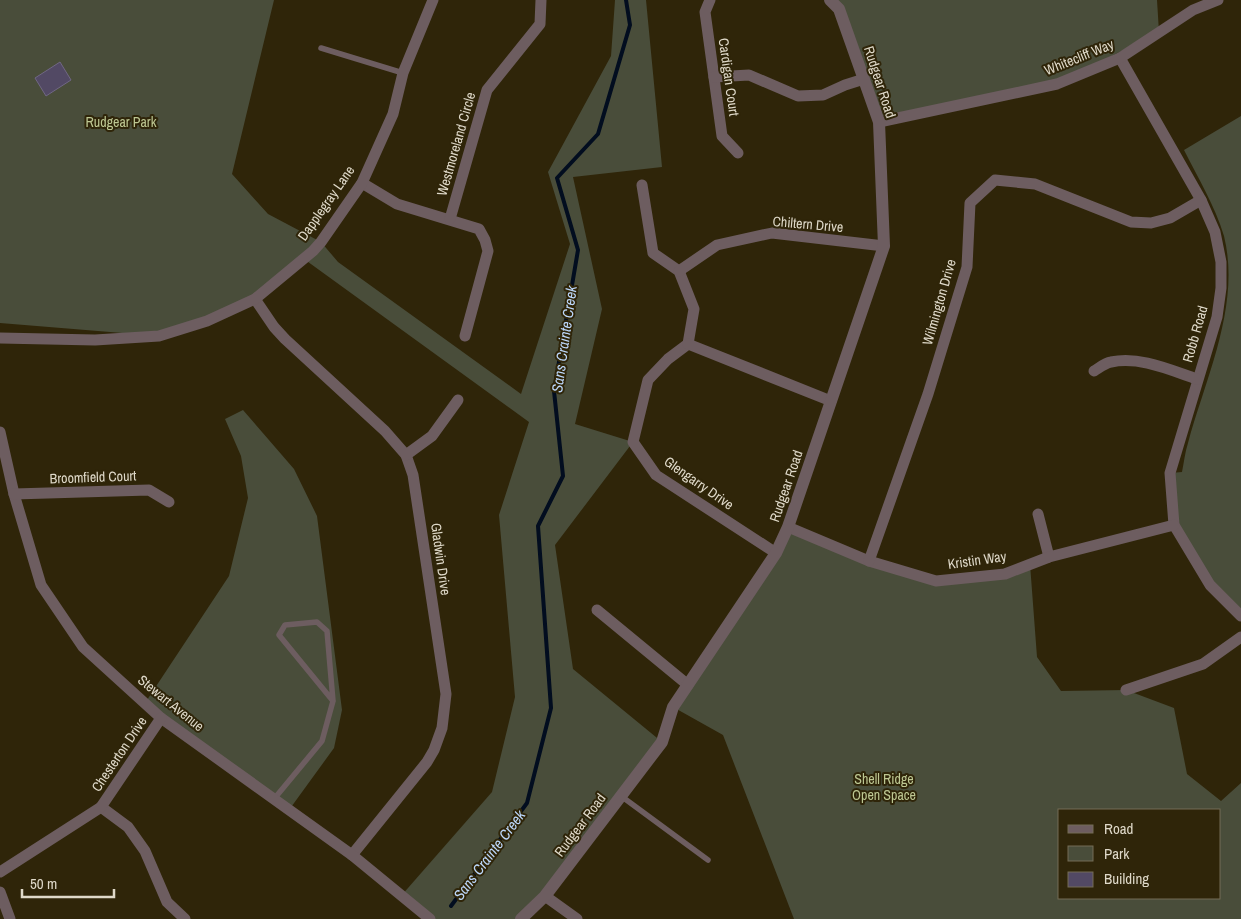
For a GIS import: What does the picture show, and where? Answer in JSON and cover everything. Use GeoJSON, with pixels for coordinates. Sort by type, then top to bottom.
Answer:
{"type":"FeatureCollection","features":[{"type":"Feature","properties":{"kind":"street","name":"Dapplegray Lane"},"geometry":{"type":"LineString","coordinates":[[0,338],[95,340],[158,336],[207,321],[255,299],[313,251],[362,183],[393,114],[403,73],[433,0]]}},
{"type":"Feature","properties":{"kind":"street","name":"Westmoreland Circle"},"geometry":{"type":"LineString","coordinates":[[362,183],[397,204],[450,219],[487,90],[540,24],[541,0]]}},
{"type":"Feature","properties":{"kind":"street","name":"Cardigan Court"},"geometry":{"type":"LineString","coordinates":[[710,0],[705,12],[722,136],[738,153]]}},
{"type":"Feature","properties":{"kind":"street","name":"Rudgear Road"},"geometry":{"type":"LineString","coordinates":[[521,919],[545,896],[662,742],[673,707],[776,553],[788,527],[832,401],[884,246],[879,122],[839,9],[830,0]]}},
{"type":"Feature","properties":{"kind":"street","name":"Whitecliff Way"},"geometry":{"type":"LineString","coordinates":[[879,122],[1057,84],[1120,58],[1193,10],[1218,0]]}},
{"type":"Feature","properties":{"kind":"street","name":"Robb Road"},"geometry":{"type":"LineString","coordinates":[[1120,58],[1200,200],[1214,232],[1221,262],[1221,288],[1217,318],[1170,473],[1174,525],[1210,585],[1241,616]]}},
{"type":"Feature","properties":{"kind":"street"},"geometry":{"type":"LineString","coordinates":[[714,77],[749,75],[798,96],[823,95],[864,79]]}},
{"type":"Feature","properties":{"kind":"street","name":"Wilmington Drive"},"geometry":{"type":"LineString","coordinates":[[869,561],[928,394],[967,267],[970,203],[995,180],[1035,184],[1131,222],[1151,223],[1170,218],[1200,200]]}},
{"type":"Feature","properties":{"kind":"street"},"geometry":{"type":"LineString","coordinates":[[642,185],[654,253],[679,271],[694,309],[688,344],[832,401]]}},
{"type":"Feature","properties":{"kind":"street"},"geometry":{"type":"LineString","coordinates":[[450,219],[478,229],[485,240],[488,251],[465,336]]}},
{"type":"Feature","properties":{"kind":"street","name":"Chiltern Drive"},"geometry":{"type":"LineString","coordinates":[[679,271],[717,245],[772,234],[884,246]]}},
{"type":"Feature","properties":{"kind":"street","name":"Gladwin Drive"},"geometry":{"type":"LineString","coordinates":[[255,299],[274,327],[285,339],[385,431],[406,455],[414,475],[446,694],[445,711],[439,738],[427,762],[352,855]]}},
{"type":"Feature","properties":{"kind":"street","name":"Glengarry Drive"},"geometry":{"type":"LineString","coordinates":[[688,344],[668,359],[648,380],[633,442],[656,476],[776,553]]}},
{"type":"Feature","properties":{"kind":"street"},"geometry":{"type":"LineString","coordinates":[[1094,371],[1109,362],[1131,360],[1197,379]]}},
{"type":"Feature","properties":{"kind":"street"},"geometry":{"type":"LineString","coordinates":[[406,455],[432,436],[458,400]]}},
{"type":"Feature","properties":{"kind":"street","name":"Stewart Avenue"},"geometry":{"type":"LineString","coordinates":[[0,432],[14,494],[41,585],[83,647],[161,718],[352,855],[430,919]]}},
{"type":"Feature","properties":{"kind":"street","name":"Broomfield Court"},"geometry":{"type":"LineString","coordinates":[[14,494],[148,490],[169,502]]}},
{"type":"Feature","properties":{"kind":"street"},"geometry":{"type":"LineString","coordinates":[[1038,514],[1049,557]]}},
{"type":"Feature","properties":{"kind":"street","name":"Kristin Way"},"geometry":{"type":"LineString","coordinates":[[788,527],[869,561],[936,581],[1005,574],[1049,557],[1174,525]]}},
{"type":"Feature","properties":{"kind":"street"},"geometry":{"type":"LineString","coordinates":[[597,610],[688,685]]}},
{"type":"Feature","properties":{"kind":"street"},"geometry":{"type":"LineString","coordinates":[[1126,690],[1203,664],[1241,637]]}},
{"type":"Feature","properties":{"kind":"street","name":"Chesterton Drive"},"geometry":{"type":"LineString","coordinates":[[0,872],[101,807],[161,718]]}},
{"type":"Feature","properties":{"kind":"street"},"geometry":{"type":"LineString","coordinates":[[101,807],[128,828],[145,851],[167,902],[184,919]]}},
{"type":"Feature","properties":{"kind":"street"},"geometry":{"type":"LineString","coordinates":[[0,892],[10,919]]}},
{"type":"Feature","properties":{"kind":"street"},"geometry":{"type":"LineString","coordinates":[[545,896],[577,919]]}},
{"type":"Feature","properties":{"kind":"lane"},"geometry":{"type":"LineString","coordinates":[[321,48],[403,73]]}},
{"type":"Feature","properties":{"kind":"lane"},"geometry":{"type":"LineString","coordinates":[[274,799],[322,741],[332,701],[327,631],[317,622],[285,625],[279,635],[332,701]]}},
{"type":"Feature","properties":{"kind":"lane"},"geometry":{"type":"LineString","coordinates":[[621,796],[708,860]]}},
{"type":"Feature","properties":{"kind":"green space","name":"Rudgear Park"},"geometry":{"type":"Polygon","coordinates":[[[0,0],[274,0],[232,174],[268,214],[321,242],[338,262],[521,394],[570,244],[548,172],[611,56],[615,0],[646,0],[662,167],[573,177],[602,309],[575,424],[633,442],[555,545],[573,669],[662,742],[521,919],[430,919],[401,896],[492,792],[515,697],[499,515],[529,422],[304,259],[255,299],[159,336],[0,323],[0,0]]]}},
{"type":"Feature","properties":{"kind":"green space"},"geometry":{"type":"Polygon","coordinates":[[[830,0],[1157,0],[1159,32],[1057,84],[879,122],[830,0]]]}},
{"type":"Feature","properties":{"kind":"green space"},"geometry":{"type":"Polygon","coordinates":[[[1241,116],[1241,616],[1210,585],[1174,525],[1170,473],[1182,472],[1187,446],[1219,341],[1228,288],[1228,262],[1224,236],[1211,203],[1184,150],[1241,116]]]}},
{"type":"Feature","properties":{"kind":"green space"},"geometry":{"type":"Polygon","coordinates":[[[243,410],[294,469],[317,516],[342,710],[334,748],[289,810],[145,703],[229,576],[248,498],[241,456],[225,419],[243,410]]]}},
{"type":"Feature","properties":{"kind":"green space","name":"Shell Ridge Open Space"},"geometry":{"type":"Polygon","coordinates":[[[788,527],[936,581],[1030,564],[1037,657],[1061,691],[1126,690],[1174,708],[1187,774],[1221,801],[1241,783],[1241,919],[794,919],[723,735],[673,707],[788,527]]]}},
{"type":"Feature","properties":{"kind":"building"},"geometry":{"type":"Polygon","coordinates":[[[60,62],[71,80],[46,96],[35,78],[60,62]]]}},
{"type":"Feature","properties":{"kind":"waterway","name":"Sans Crainte Creek"},"geometry":{"type":"LineString","coordinates":[[451,906],[527,803],[551,708],[538,526],[563,476],[554,391],[578,250],[557,178],[598,134],[630,25],[626,0]]}}]}
